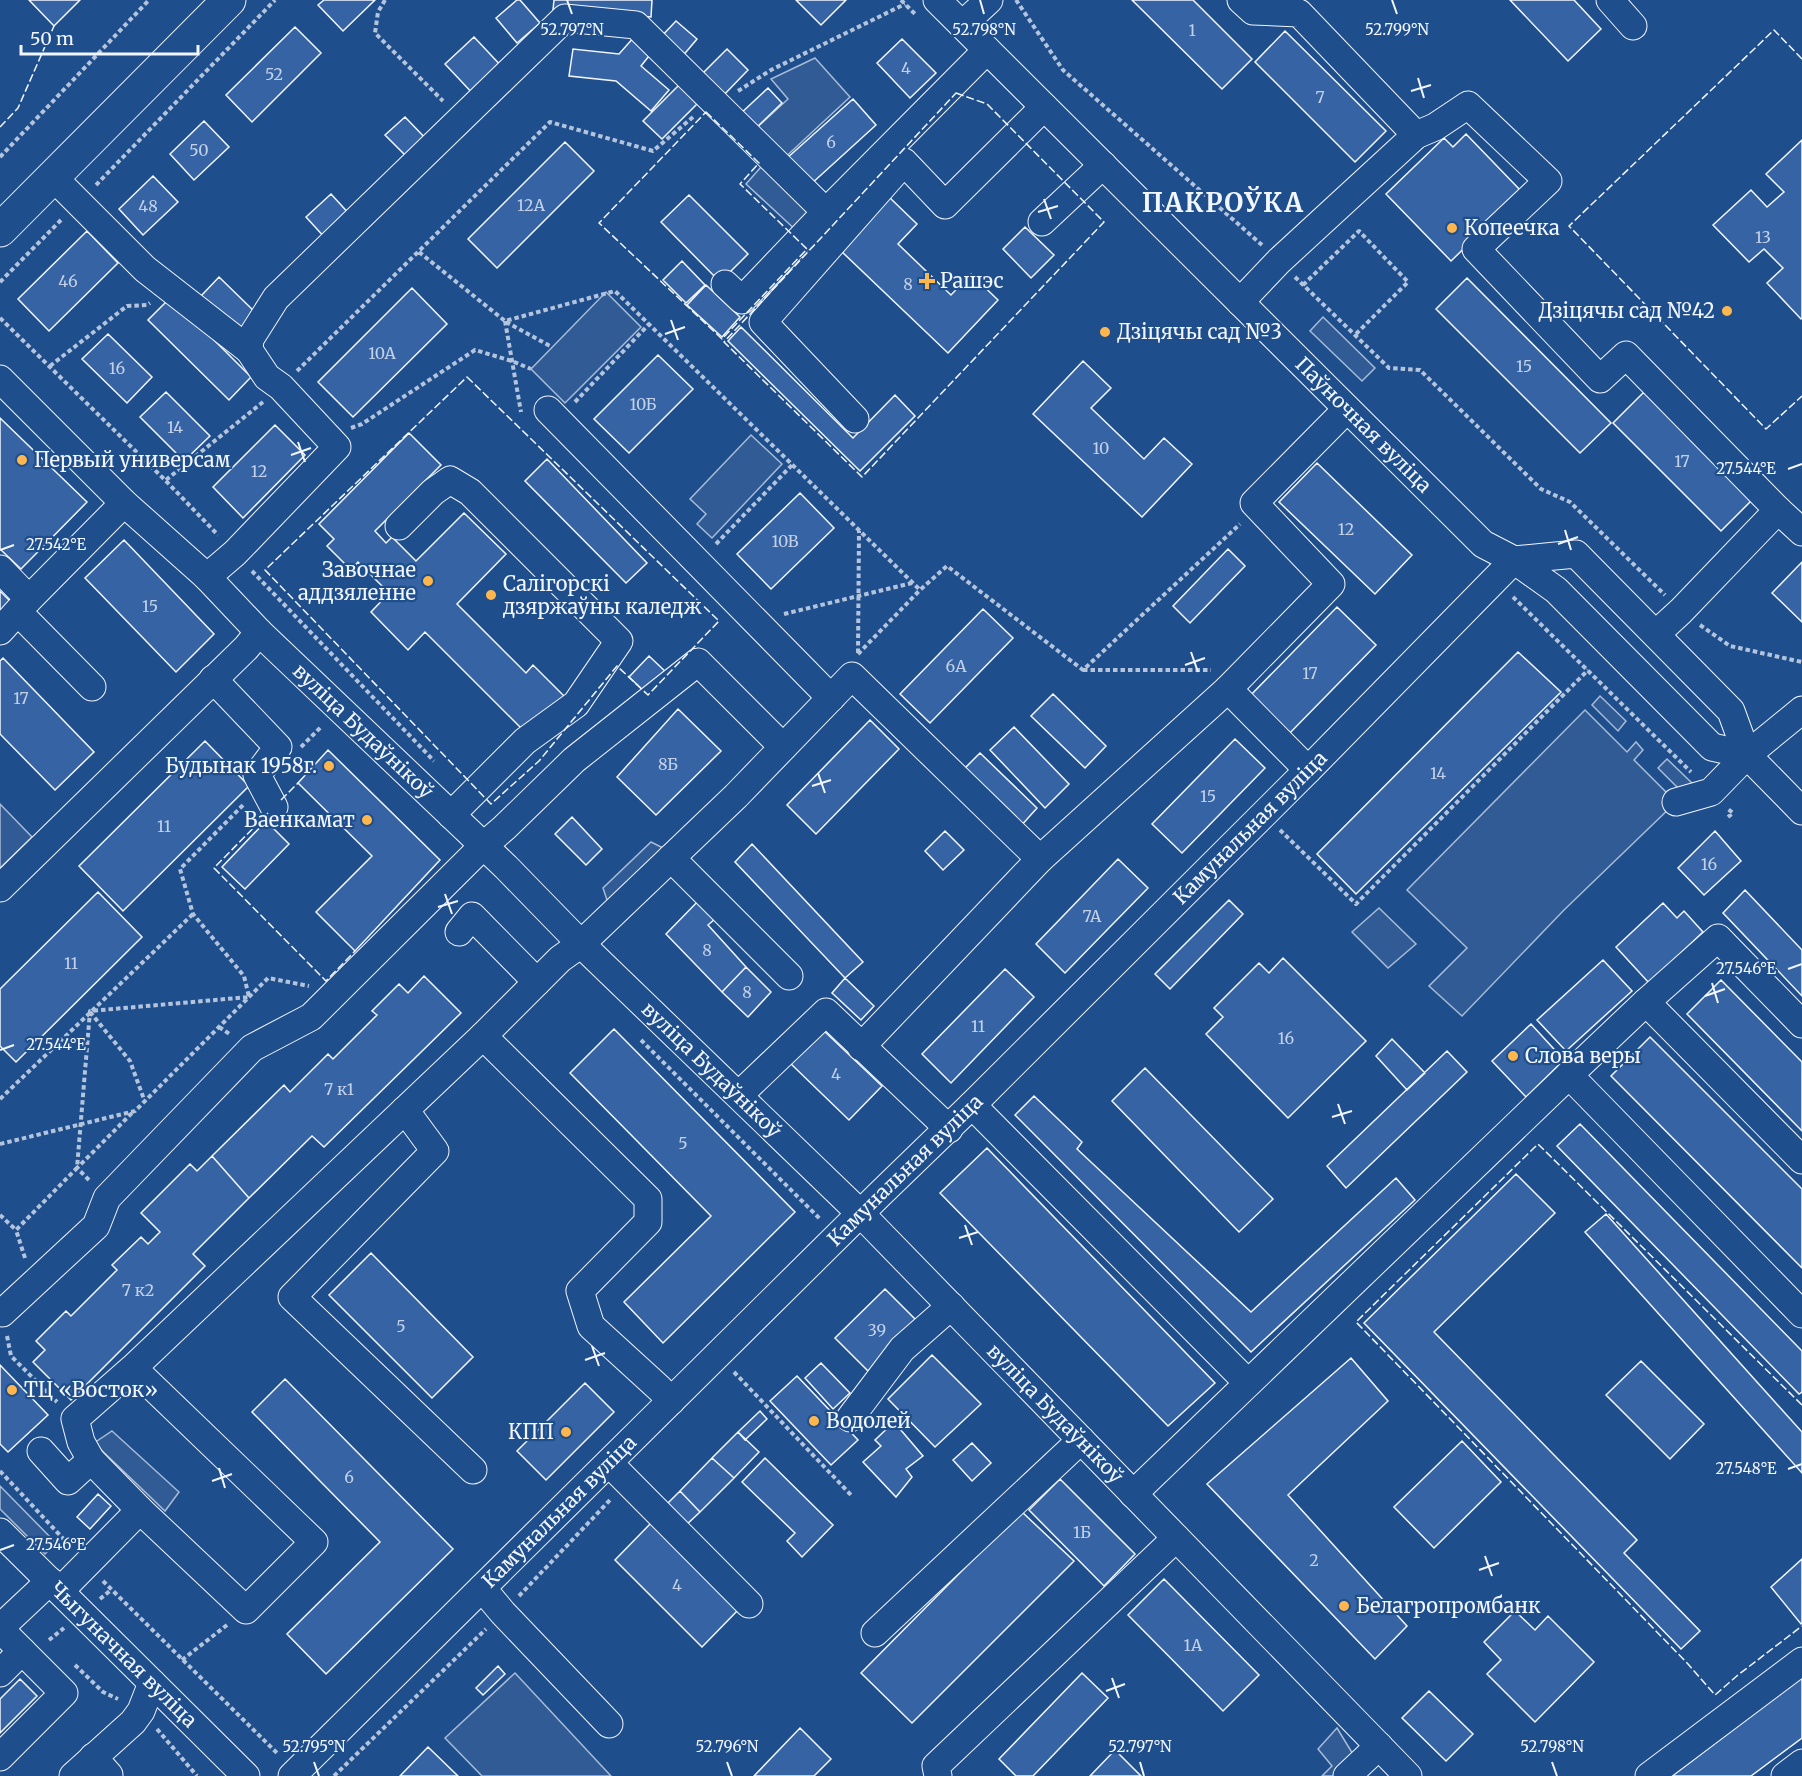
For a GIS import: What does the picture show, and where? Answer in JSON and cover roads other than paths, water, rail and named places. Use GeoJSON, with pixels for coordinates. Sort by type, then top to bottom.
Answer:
{"type":"FeatureCollection","features":[{"type":"Feature","properties":{"kind":"main road"},"geometry":{"type":"LineString","coordinates":[[0,230],[230,0]]}},
{"type":"Feature","properties":{"kind":"street","name":"Паўночная вуліца"},"geometry":{"type":"LineString","coordinates":[[937,0],[1483,544],[1514,560],[1556,590],[1712,747],[1748,755]]}},
{"type":"Feature","properties":{"kind":"street"},"geometry":{"type":"LineString","coordinates":[[962,25],[989,0]]}},
{"type":"Feature","properties":{"kind":"street"},"geometry":{"type":"LineString","coordinates":[[1241,0],[1253,10],[1299,13],[1416,135]]}},
{"type":"Feature","properties":{"kind":"street"},"geometry":{"type":"LineString","coordinates":[[1610,0],[1633,26]]}},
{"type":"Feature","properties":{"kind":"street"},"geometry":{"type":"LineString","coordinates":[[249,350],[250,339],[276,298],[565,18],[636,25],[693,89],[717,105],[826,212]]}},
{"type":"Feature","properties":{"kind":"street"},"geometry":{"type":"LineString","coordinates":[[725,284],[742,300],[987,50]]}},
{"type":"Feature","properties":{"kind":"street"},"geometry":{"type":"LineString","coordinates":[[1240,302],[1279,261],[1416,135],[1435,127],[1468,105],[1548,181],[1476,249],[1600,379],[1626,356],[1802,532]]}},
{"type":"Feature","properties":{"kind":"street"},"geometry":{"type":"LineString","coordinates":[[855,419],[763,322],[904,162],[945,205],[1044,107]]}},
{"type":"Feature","properties":{"kind":"street"},"geometry":{"type":"LineString","coordinates":[[1042,222],[1103,165]]}},
{"type":"Feature","properties":{"kind":"street"},"geometry":{"type":"LineString","coordinates":[[53,177],[146,269],[249,350],[267,377],[281,387],[337,447],[235,553],[207,577]]}},
{"type":"Feature","properties":{"kind":"street","name":"вуліца Будаўнікоў"},"geometry":{"type":"LineString","coordinates":[[0,379],[124,503],[207,577],[259,632],[451,815],[861,1214],[1176,1538],[1365,1764],[1408,1776]]}},
{"type":"Feature","properties":{"kind":"street"},"geometry":{"type":"LineString","coordinates":[[560,407],[831,698]]}},
{"type":"Feature","properties":{"kind":"street"},"geometry":{"type":"LineString","coordinates":[[861,1047],[1040,859],[1228,689],[1331,584],[1254,503],[1347,409]]}},
{"type":"Feature","properties":{"kind":"street"},"geometry":{"type":"LineString","coordinates":[[399,526],[433,492],[450,480],[470,492],[619,641],[576,704],[525,741],[451,815]]}},
{"type":"Feature","properties":{"kind":"street"},"geometry":{"type":"LineString","coordinates":[[16,614],[124,503]]}},
{"type":"Feature","properties":{"kind":"street"},"geometry":{"type":"LineString","coordinates":[[1656,634],[1778,510]]}},
{"type":"Feature","properties":{"kind":"street"},"geometry":{"type":"LineString","coordinates":[[1514,560],[1576,555],[1731,711],[1748,755],[1802,811]]}},
{"type":"Feature","properties":{"kind":"street","name":"Камунальная вуліца"},"geometry":{"type":"LineString","coordinates":[[294,1774],[949,1129],[1514,560]]}},
{"type":"Feature","properties":{"kind":"street"},"geometry":{"type":"LineString","coordinates":[[0,569],[16,614],[92,687]]}},
{"type":"Feature","properties":{"kind":"street"},"geometry":{"type":"LineString","coordinates":[[0,888],[246,648],[259,632]]}},
{"type":"Feature","properties":{"kind":"street"},"geometry":{"type":"LineString","coordinates":[[1,1312],[96,1226],[107,1198],[252,1048],[311,1017],[483,846],[574,760],[698,662],[783,747]]}},
{"type":"Feature","properties":{"kind":"street"},"geometry":{"type":"LineString","coordinates":[[133,1368],[314,1542],[246,1610],[140,1510],[91,1460],[81,1442],[75,1419],[133,1368],[483,1036],[560,959],[581,944],[736,796],[852,676],[1040,859]]}},
{"type":"Feature","properties":{"kind":"street"},"geometry":{"type":"LineString","coordinates":[[213,679],[278,747],[257,775],[268,796]]}},
{"type":"Feature","properties":{"kind":"street"},"geometry":{"type":"LineString","coordinates":[[1228,689],[1308,770]]}},
{"type":"Feature","properties":{"kind":"street"},"geometry":{"type":"LineString","coordinates":[[1676,802],[1711,792],[1748,755],[1802,710]]}},
{"type":"Feature","properties":{"kind":"street"},"geometry":{"type":"LineString","coordinates":[[670,858],[789,976]]}},
{"type":"Feature","properties":{"kind":"street"},"geometry":{"type":"LineString","coordinates":[[459,932],[472,916],[537,982]]}},
{"type":"Feature","properties":{"kind":"street"},"geometry":{"type":"LineString","coordinates":[[1133,1494],[1569,1075],[1718,938],[1802,1024]]}},
{"type":"Feature","properties":{"kind":"street"},"geometry":{"type":"LineString","coordinates":[[1646,1002],[1802,1161]]}},
{"type":"Feature","properties":{"kind":"street"},"geometry":{"type":"LineString","coordinates":[[740,1095],[826,1012],[949,1129]]}},
{"type":"Feature","properties":{"kind":"street"},"geometry":{"type":"LineString","coordinates":[[483,1036],[648,1199],[648,1221],[580,1291],[591,1326],[671,1401]]}},
{"type":"Feature","properties":{"kind":"street"},"geometry":{"type":"LineString","coordinates":[[1569,1075],[1802,1314]]}},
{"type":"Feature","properties":{"kind":"street"},"geometry":{"type":"LineString","coordinates":[[972,1106],[1248,1383]]}},
{"type":"Feature","properties":{"kind":"street"},"geometry":{"type":"LineString","coordinates":[[405,1110],[435,1151],[292,1297],[473,1470]]}},
{"type":"Feature","properties":{"kind":"street"},"geometry":{"type":"LineString","coordinates":[[850,1418],[902,1349],[951,1306]]}},
{"type":"Feature","properties":{"kind":"street"},"geometry":{"type":"LineString","coordinates":[[875,1633],[1081,1440]]}},
{"type":"Feature","properties":{"kind":"street"},"geometry":{"type":"LineString","coordinates":[[40,1451],[68,1480],[91,1460]]}},
{"type":"Feature","properties":{"kind":"street"},"geometry":{"type":"LineString","coordinates":[[609,1463],[748,1604]]}},
{"type":"Feature","properties":{"kind":"street"},"geometry":{"type":"LineString","coordinates":[[0,1757],[64,1693],[22,1651],[6,1622],[87,1564],[140,1510]]}},
{"type":"Feature","properties":{"kind":"street","name":"Чыгуначная вуліца"},"geometry":{"type":"LineString","coordinates":[[0,1532],[152,1683],[233,1772]]}},
{"type":"Feature","properties":{"kind":"street"},"geometry":{"type":"LineString","coordinates":[[938,1776],[936,1766],[1176,1538]]}},
{"type":"Feature","properties":{"kind":"street"},"geometry":{"type":"LineString","coordinates":[[482,1588],[502,1613],[609,1724]]}},
{"type":"Feature","properties":{"kind":"street"},"geometry":{"type":"LineString","coordinates":[[0,1673],[22,1651]]}},
{"type":"Feature","properties":{"kind":"street"},"geometry":{"type":"LineString","coordinates":[[1649,1776],[1802,1661]]}},
{"type":"Feature","properties":{"kind":"street"},"geometry":{"type":"LineString","coordinates":[[86,1771],[133,1722],[141,1711],[152,1683]]}},
{"type":"Feature","properties":{"kind":"street"},"geometry":{"type":"LineString","coordinates":[[1785,1776],[1802,1763]]}},
{"type":"Feature","properties":{"kind":"place","name":"Копеечка"},"geometry":{"type":"Point","coordinates":[1452,228]}},
{"type":"Feature","properties":{"kind":"place","name":"Рашэс"},"geometry":{"type":"Point","coordinates":[927,281]}},
{"type":"Feature","properties":{"kind":"place","name":"Дзіцячы сад №42"},"geometry":{"type":"Point","coordinates":[1727,311]}},
{"type":"Feature","properties":{"kind":"place","name":"Дзіцячы сад №3"},"geometry":{"type":"Point","coordinates":[1105,332]}},
{"type":"Feature","properties":{"kind":"place","name":"Первый универсам"},"geometry":{"type":"Point","coordinates":[22,460]}},
{"type":"Feature","properties":{"kind":"place","name":"Завочнае аддзяленне"},"geometry":{"type":"Point","coordinates":[428,581]}},
{"type":"Feature","properties":{"kind":"place","name":"Салігорскі дзяржаўны каледж"},"geometry":{"type":"Point","coordinates":[491,595]}},
{"type":"Feature","properties":{"kind":"place","name":"Будынак 1958г."},"geometry":{"type":"Point","coordinates":[329,766]}},
{"type":"Feature","properties":{"kind":"place","name":"Ваенкамат"},"geometry":{"type":"Point","coordinates":[367,820]}},
{"type":"Feature","properties":{"kind":"place","name":"Слова веры"},"geometry":{"type":"Point","coordinates":[1513,1056]}},
{"type":"Feature","properties":{"kind":"place","name":"ТЦ «Восток»"},"geometry":{"type":"Point","coordinates":[12,1390]}},
{"type":"Feature","properties":{"kind":"place","name":"Водолей"},"geometry":{"type":"Point","coordinates":[814,1421]}},
{"type":"Feature","properties":{"kind":"place","name":"КПП"},"geometry":{"type":"Point","coordinates":[566,1432]}},
{"type":"Feature","properties":{"kind":"place","name":"Белагропромбанк"},"geometry":{"type":"Point","coordinates":[1344,1606]}},
{"type":"Feature","properties":{"kind":"district","name":"ПАКРОЎКА"},"geometry":{"type":"Point","coordinates":[1223,203]}}]}
